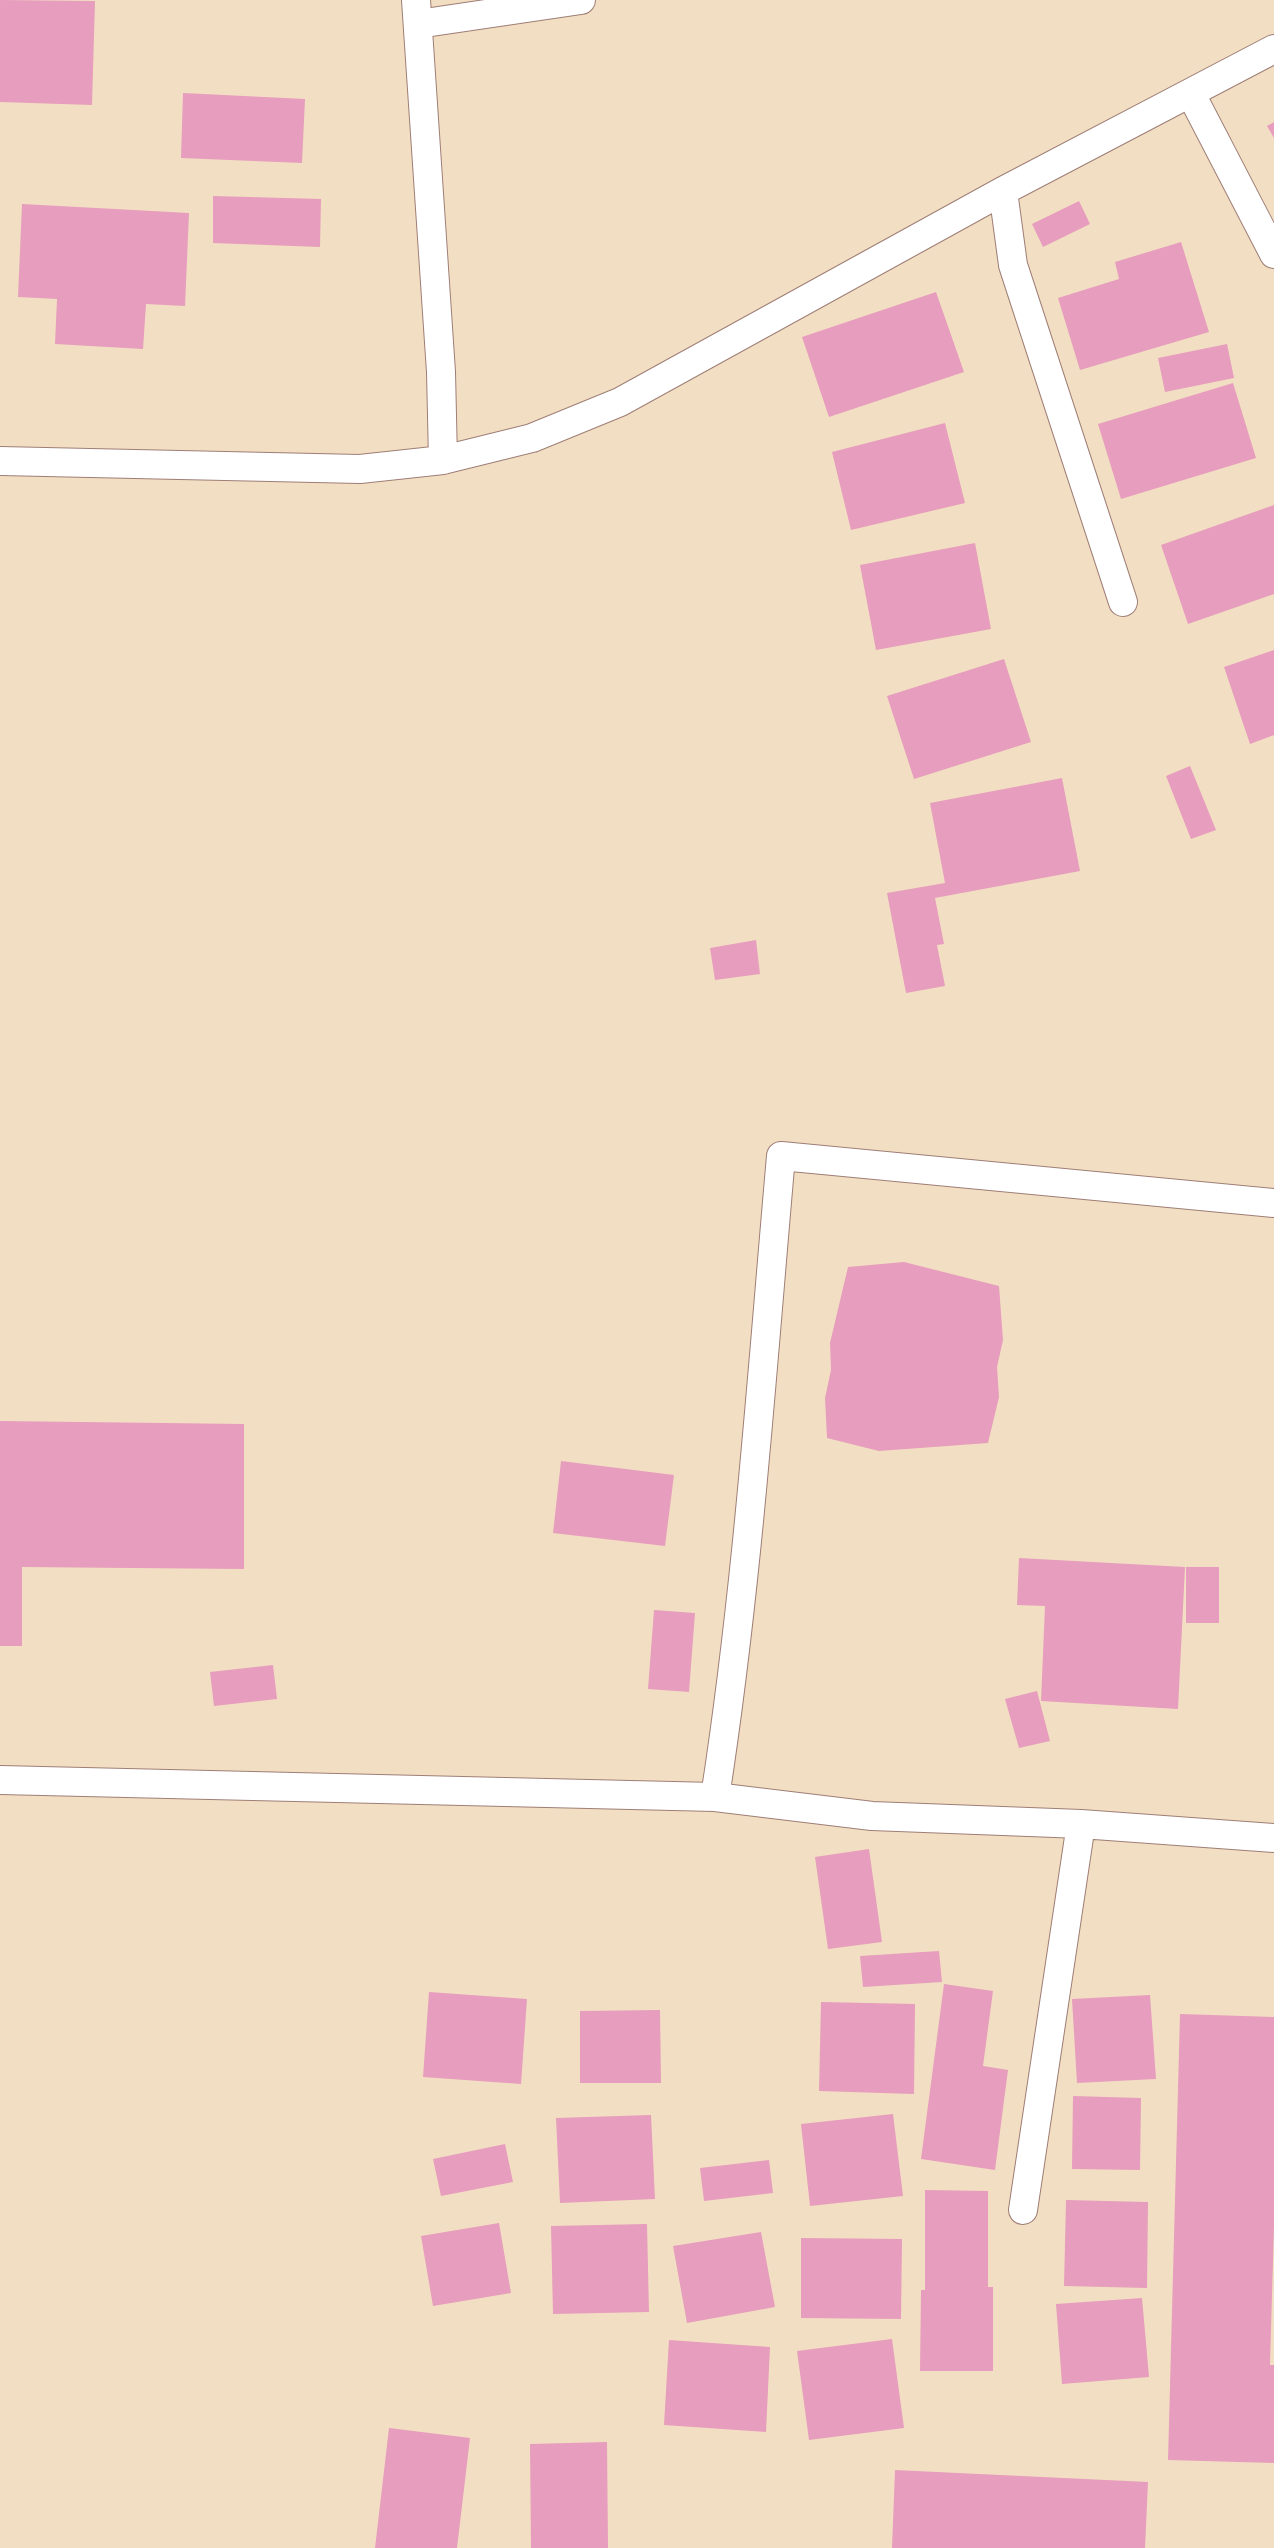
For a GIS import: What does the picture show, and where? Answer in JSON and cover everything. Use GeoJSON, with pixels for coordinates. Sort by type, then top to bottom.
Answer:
{"type":"FeatureCollection","features":[{"type":"Feature","properties":{"kind":"street"},"geometry":{"type":"LineString","coordinates":[[443,460],[441,372],[417,12],[581,0]]}},
{"type":"Feature","properties":{"kind":"street"},"geometry":{"type":"LineString","coordinates":[[0,461],[360,469],[443,460],[532,438],[620,402],[1003,191],[1274,49]]}},
{"type":"Feature","properties":{"kind":"street"},"geometry":{"type":"LineString","coordinates":[[1191,94],[1274,254]]}},
{"type":"Feature","properties":{"kind":"street"},"geometry":{"type":"LineString","coordinates":[[1003,191],[1013,265],[1123,602]]}},
{"type":"Feature","properties":{"kind":"street"},"geometry":{"type":"LineString","coordinates":[[715,1796],[733,1682],[741,1605],[781,1156],[1274,1204]]}},
{"type":"Feature","properties":{"kind":"street"},"geometry":{"type":"LineString","coordinates":[[0,1780],[715,1796],[872,1816],[1081,1824],[1274,1838]]}},
{"type":"Feature","properties":{"kind":"street"},"geometry":{"type":"LineString","coordinates":[[1023,2210],[1081,1824]]}},
{"type":"Feature","properties":{"kind":"building"},"geometry":{"type":"Polygon","coordinates":[[[0,0],[95,1],[92,105],[0,102],[0,0]]]}},
{"type":"Feature","properties":{"kind":"building"},"geometry":{"type":"Polygon","coordinates":[[[183,93],[305,99],[302,163],[181,158],[183,93]]]}},
{"type":"Feature","properties":{"kind":"building"},"geometry":{"type":"Polygon","coordinates":[[[1274,122],[1274,138],[1267,126],[1274,122]]]}},
{"type":"Feature","properties":{"kind":"building"},"geometry":{"type":"Polygon","coordinates":[[[213,196],[321,199],[320,247],[213,243],[213,196]]]}},
{"type":"Feature","properties":{"kind":"building"},"geometry":{"type":"Polygon","coordinates":[[[1079,201],[1090,224],[1043,247],[1032,224],[1079,201]]]}},
{"type":"Feature","properties":{"kind":"building"},"geometry":{"type":"Polygon","coordinates":[[[22,204],[189,213],[185,306],[146,304],[143,349],[55,344],[57,299],[18,297],[22,204]]]}},
{"type":"Feature","properties":{"kind":"building"},"geometry":{"type":"Polygon","coordinates":[[[1181,242],[1209,332],[1080,370],[1058,298],[1119,279],[1115,262],[1181,242]]]}},
{"type":"Feature","properties":{"kind":"building"},"geometry":{"type":"Polygon","coordinates":[[[936,292],[964,372],[829,417],[802,337],[936,292]]]}},
{"type":"Feature","properties":{"kind":"building"},"geometry":{"type":"Polygon","coordinates":[[[1227,344],[1234,378],[1165,392],[1158,358],[1227,344]]]}},
{"type":"Feature","properties":{"kind":"building"},"geometry":{"type":"Polygon","coordinates":[[[1233,383],[1256,458],[1121,499],[1098,424],[1233,383]]]}},
{"type":"Feature","properties":{"kind":"building"},"geometry":{"type":"Polygon","coordinates":[[[945,423],[965,503],[851,530],[832,452],[945,423]]]}},
{"type":"Feature","properties":{"kind":"building"},"geometry":{"type":"Polygon","coordinates":[[[1274,505],[1274,594],[1188,624],[1161,545],[1274,505]]]}},
{"type":"Feature","properties":{"kind":"building"},"geometry":{"type":"Polygon","coordinates":[[[975,543],[991,629],[876,650],[860,565],[975,543]]]}},
{"type":"Feature","properties":{"kind":"building"},"geometry":{"type":"Polygon","coordinates":[[[1274,650],[1274,735],[1250,744],[1224,667],[1274,650]]]}},
{"type":"Feature","properties":{"kind":"building"},"geometry":{"type":"Polygon","coordinates":[[[1004,659],[1031,742],[914,779],[887,696],[1004,659]]]}},
{"type":"Feature","properties":{"kind":"building"},"geometry":{"type":"Polygon","coordinates":[[[1190,766],[1216,830],[1191,839],[1166,776],[1190,766]]]}},
{"type":"Feature","properties":{"kind":"building"},"geometry":{"type":"Polygon","coordinates":[[[1062,778],[1080,871],[935,898],[944,944],[937,945],[945,986],[906,993],[887,893],[945,883],[930,803],[1062,778]]]}},
{"type":"Feature","properties":{"kind":"building"},"geometry":{"type":"Polygon","coordinates":[[[756,940],[760,974],[715,980],[710,948],[756,940]]]}},
{"type":"Feature","properties":{"kind":"building"},"geometry":{"type":"Polygon","coordinates":[[[904,1262],[999,1286],[1003,1340],[997,1367],[999,1397],[988,1443],[879,1451],[827,1438],[825,1398],[831,1370],[830,1343],[848,1267],[904,1262]]]}},
{"type":"Feature","properties":{"kind":"building"},"geometry":{"type":"Polygon","coordinates":[[[0,1421],[244,1424],[244,1569],[22,1567],[22,1646],[0,1646],[0,1421]]]}},
{"type":"Feature","properties":{"kind":"building"},"geometry":{"type":"Polygon","coordinates":[[[561,1461],[674,1475],[665,1546],[553,1533],[561,1461]]]}},
{"type":"Feature","properties":{"kind":"building"},"geometry":{"type":"Polygon","coordinates":[[[1019,1558],[1185,1567],[1178,1709],[1041,1701],[1045,1606],[1017,1605],[1019,1558]]]}},
{"type":"Feature","properties":{"kind":"building"},"geometry":{"type":"Polygon","coordinates":[[[1186,1567],[1219,1567],[1219,1623],[1186,1623],[1186,1567]]]}},
{"type":"Feature","properties":{"kind":"building"},"geometry":{"type":"Polygon","coordinates":[[[654,1610],[695,1613],[689,1692],[648,1689],[654,1610]]]}},
{"type":"Feature","properties":{"kind":"building"},"geometry":{"type":"Polygon","coordinates":[[[273,1665],[277,1699],[214,1706],[210,1672],[273,1665]]]}},
{"type":"Feature","properties":{"kind":"building"},"geometry":{"type":"Polygon","coordinates":[[[1037,1691],[1050,1741],[1019,1748],[1005,1699],[1037,1691]]]}},
{"type":"Feature","properties":{"kind":"building"},"geometry":{"type":"Polygon","coordinates":[[[869,1849],[882,1942],[828,1949],[815,1857],[869,1849]]]}},
{"type":"Feature","properties":{"kind":"building"},"geometry":{"type":"Polygon","coordinates":[[[939,1951],[942,1982],[863,1987],[860,1956],[939,1951]]]}},
{"type":"Feature","properties":{"kind":"building"},"geometry":{"type":"Polygon","coordinates":[[[944,1984],[993,1991],[983,2066],[1008,2070],[995,2170],[921,2159],[944,1984]]]}},
{"type":"Feature","properties":{"kind":"building"},"geometry":{"type":"Polygon","coordinates":[[[429,1992],[527,1999],[521,2084],[423,2077],[429,1992]]]}},
{"type":"Feature","properties":{"kind":"building"},"geometry":{"type":"Polygon","coordinates":[[[1150,1995],[1156,2079],[1077,2083],[1072,1999],[1150,1995]]]}},
{"type":"Feature","properties":{"kind":"building"},"geometry":{"type":"Polygon","coordinates":[[[821,2002],[915,2004],[914,2094],[819,2091],[821,2002]]]}},
{"type":"Feature","properties":{"kind":"building"},"geometry":{"type":"Polygon","coordinates":[[[660,2010],[661,2083],[580,2083],[580,2011],[660,2010]]]}},
{"type":"Feature","properties":{"kind":"building"},"geometry":{"type":"Polygon","coordinates":[[[1180,2014],[1274,2017],[1274,2225],[1270,2365],[1274,2365],[1274,2463],[1168,2460],[1180,2014]]]}},
{"type":"Feature","properties":{"kind":"building"},"geometry":{"type":"Polygon","coordinates":[[[1073,2096],[1141,2098],[1140,2170],[1072,2169],[1073,2096]]]}},
{"type":"Feature","properties":{"kind":"building"},"geometry":{"type":"Polygon","coordinates":[[[893,2114],[903,2196],[810,2206],[801,2124],[893,2114]]]}},
{"type":"Feature","properties":{"kind":"building"},"geometry":{"type":"Polygon","coordinates":[[[651,2115],[655,2199],[560,2203],[556,2118],[651,2115]]]}},
{"type":"Feature","properties":{"kind":"building"},"geometry":{"type":"Polygon","coordinates":[[[505,2144],[513,2182],[441,2196],[433,2159],[505,2144]]]}},
{"type":"Feature","properties":{"kind":"building"},"geometry":{"type":"Polygon","coordinates":[[[769,2160],[773,2193],[704,2201],[700,2168],[769,2160]]]}},
{"type":"Feature","properties":{"kind":"building"},"geometry":{"type":"Polygon","coordinates":[[[925,2190],[988,2191],[988,2287],[993,2287],[993,2371],[920,2371],[921,2290],[925,2290],[925,2190]]]}},
{"type":"Feature","properties":{"kind":"building"},"geometry":{"type":"Polygon","coordinates":[[[1066,2200],[1148,2202],[1147,2288],[1064,2286],[1066,2200]]]}},
{"type":"Feature","properties":{"kind":"building"},"geometry":{"type":"Polygon","coordinates":[[[499,2223],[511,2293],[433,2306],[421,2236],[499,2223]]]}},
{"type":"Feature","properties":{"kind":"building"},"geometry":{"type":"Polygon","coordinates":[[[647,2224],[649,2312],[553,2314],[551,2226],[647,2224]]]}},
{"type":"Feature","properties":{"kind":"building"},"geometry":{"type":"Polygon","coordinates":[[[761,2232],[775,2307],[687,2323],[673,2246],[761,2232]]]}},
{"type":"Feature","properties":{"kind":"building"},"geometry":{"type":"Polygon","coordinates":[[[801,2238],[902,2239],[901,2319],[801,2318],[801,2238]]]}},
{"type":"Feature","properties":{"kind":"building"},"geometry":{"type":"Polygon","coordinates":[[[1142,2298],[1149,2377],[1062,2384],[1056,2304],[1142,2298]]]}},
{"type":"Feature","properties":{"kind":"building"},"geometry":{"type":"Polygon","coordinates":[[[892,2339],[904,2428],[809,2440],[797,2351],[892,2339]]]}},
{"type":"Feature","properties":{"kind":"building"},"geometry":{"type":"Polygon","coordinates":[[[669,2340],[770,2347],[766,2432],[664,2425],[669,2340]]]}},
{"type":"Feature","properties":{"kind":"building"},"geometry":{"type":"Polygon","coordinates":[[[389,2428],[470,2438],[457,2548],[375,2548],[389,2428]]]}},
{"type":"Feature","properties":{"kind":"building"},"geometry":{"type":"Polygon","coordinates":[[[607,2442],[608,2548],[531,2548],[530,2444],[607,2442]]]}},
{"type":"Feature","properties":{"kind":"building"},"geometry":{"type":"Polygon","coordinates":[[[895,2470],[1148,2482],[1145,2548],[892,2548],[895,2470]]]}}]}
